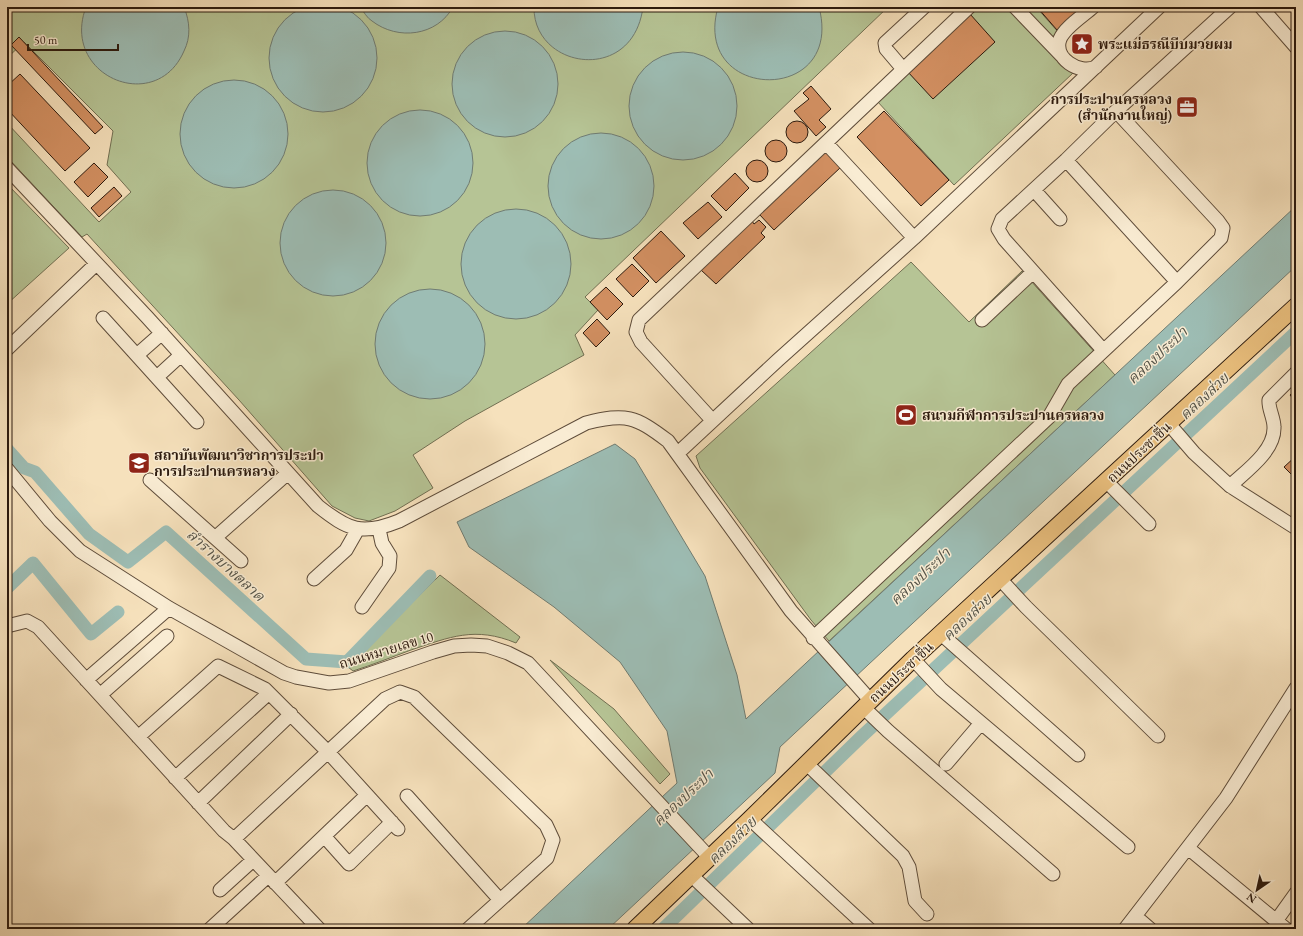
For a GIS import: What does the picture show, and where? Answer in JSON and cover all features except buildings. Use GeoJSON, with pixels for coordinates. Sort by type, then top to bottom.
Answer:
{"type":"FeatureCollection","features":[{"type":"Feature","properties":{"kind":"main road","name":"ถนนประชาชื่น"},"geometry":{"type":"LineString","coordinates":[[634,929],[696,880],[705,853],[754,824],[806,763],[918,665],[1006,585],[1110,485],[1173,429],[1296,306]]}},
{"type":"Feature","properties":{"kind":"street"},"geometry":{"type":"LineString","coordinates":[[903,70],[886,49],[885,43],[924,7]]}},
{"type":"Feature","properties":{"kind":"street"},"geometry":{"type":"LineString","coordinates":[[1015,7],[1074,67],[1081,70],[1097,66]]}},
{"type":"Feature","properties":{"kind":"street"},"geometry":{"type":"LineString","coordinates":[[1064,58],[1059,46],[1062,36],[1094,7]]}},
{"type":"Feature","properties":{"kind":"street"},"geometry":{"type":"LineString","coordinates":[[1144,21],[1148,14],[1149,7]]}},
{"type":"Feature","properties":{"kind":"street"},"geometry":{"type":"LineString","coordinates":[[678,453],[712,420],[914,238],[1159,7]]}},
{"type":"Feature","properties":{"kind":"street"},"geometry":{"type":"LineString","coordinates":[[1103,350],[1004,239],[998,229],[1002,219],[1116,111],[1230,7]]}},
{"type":"Feature","properties":{"kind":"street"},"geometry":{"type":"LineString","coordinates":[[1261,7],[1296,47]]}},
{"type":"Feature","properties":{"kind":"street"},"geometry":{"type":"LineString","coordinates":[[712,420],[641,342],[636,332],[639,320],[903,70],[964,9]]}},
{"type":"Feature","properties":{"kind":"street"},"geometry":{"type":"LineString","coordinates":[[817,642],[1049,417],[1068,384],[1177,282],[1221,238],[1222,228],[1218,221],[1116,111]]}},
{"type":"Feature","properties":{"kind":"street"},"geometry":{"type":"LineString","coordinates":[[826,143],[914,238]]}},
{"type":"Feature","properties":{"kind":"street"},"geometry":{"type":"LineString","coordinates":[[1066,160],[1177,282]]}},
{"type":"Feature","properties":{"kind":"street"},"geometry":{"type":"LineString","coordinates":[[7,168],[162,333],[318,506],[339,523],[358,529],[379,529],[586,423],[609,418],[627,417],[647,425],[668,441],[678,453],[787,605],[817,642],[856,685],[868,708],[888,731],[1053,874]]}},
{"type":"Feature","properties":{"kind":"street"},"geometry":{"type":"LineString","coordinates":[[1034,190],[1060,219]]}},
{"type":"Feature","properties":{"kind":"street"},"geometry":{"type":"LineString","coordinates":[[7,349],[96,264]]}},
{"type":"Feature","properties":{"kind":"street"},"geometry":{"type":"LineString","coordinates":[[982,320],[1033,272]]}},
{"type":"Feature","properties":{"kind":"street"},"geometry":{"type":"LineString","coordinates":[[102,318],[197,422]]}},
{"type":"Feature","properties":{"kind":"street"},"geometry":{"type":"LineString","coordinates":[[137,355],[162,333]]}},
{"type":"Feature","properties":{"kind":"street"},"geometry":{"type":"LineString","coordinates":[[157,377],[181,355]]}},
{"type":"Feature","properties":{"kind":"street"},"geometry":{"type":"LineString","coordinates":[[1230,486],[1265,452],[1272,442],[1274,429],[1269,400],[1296,373]]}},
{"type":"Feature","properties":{"kind":"street"},"geometry":{"type":"LineString","coordinates":[[1173,429],[1194,453],[1230,486],[1296,528]]}},
{"type":"Feature","properties":{"kind":"street","name":"ถนนหมายเลข 10"},"geometry":{"type":"LineString","coordinates":[[7,469],[50,521],[80,550],[169,608],[284,673],[317,681],[349,681],[454,646],[471,644],[487,646],[508,653],[528,663],[705,853]]}},
{"type":"Feature","properties":{"kind":"street"},"geometry":{"type":"LineString","coordinates":[[216,537],[288,473]]}},
{"type":"Feature","properties":{"kind":"street"},"geometry":{"type":"LineString","coordinates":[[150,480],[216,537],[241,561]]}},
{"type":"Feature","properties":{"kind":"street"},"geometry":{"type":"LineString","coordinates":[[1110,485],[1149,524]]}},
{"type":"Feature","properties":{"kind":"street"},"geometry":{"type":"LineString","coordinates":[[314,578],[346,550],[358,529]]}},
{"type":"Feature","properties":{"kind":"street"},"geometry":{"type":"LineString","coordinates":[[362,607],[389,568],[390,556],[382,543],[379,529]]}},
{"type":"Feature","properties":{"kind":"street"},"geometry":{"type":"LineString","coordinates":[[1006,585],[1026,607],[1158,736]]}},
{"type":"Feature","properties":{"kind":"street"},"geometry":{"type":"LineString","coordinates":[[86,680],[169,608]]}},
{"type":"Feature","properties":{"kind":"street"},"geometry":{"type":"LineString","coordinates":[[7,626],[27,621],[38,627],[224,831],[319,929]]}},
{"type":"Feature","properties":{"kind":"street"},"geometry":{"type":"LineString","coordinates":[[100,695],[167,636]]}},
{"type":"Feature","properties":{"kind":"street"},"geometry":{"type":"LineString","coordinates":[[946,638],[970,661],[1078,755]]}},
{"type":"Feature","properties":{"kind":"street"},"geometry":{"type":"LineString","coordinates":[[120,651],[134,665]]}},
{"type":"Feature","properties":{"kind":"street"},"geometry":{"type":"LineString","coordinates":[[918,665],[941,689],[1128,847]]}},
{"type":"Feature","properties":{"kind":"street"},"geometry":{"type":"LineString","coordinates":[[138,737],[218,666],[265,689],[328,752],[395,825],[349,864],[324,836]]}},
{"type":"Feature","properties":{"kind":"street"},"geometry":{"type":"LineString","coordinates":[[1125,929],[1226,798],[1296,688]]}},
{"type":"Feature","properties":{"kind":"street"},"geometry":{"type":"LineString","coordinates":[[234,840],[385,699],[400,692],[414,696],[546,825],[553,840],[547,858],[468,929]]}},
{"type":"Feature","properties":{"kind":"street"},"geometry":{"type":"LineString","coordinates":[[175,778],[269,693]]}},
{"type":"Feature","properties":{"kind":"street"},"geometry":{"type":"LineString","coordinates":[[198,803],[290,714]]}},
{"type":"Feature","properties":{"kind":"street"},"geometry":{"type":"LineString","coordinates":[[946,764],[981,723]]}},
{"type":"Feature","properties":{"kind":"street"},"geometry":{"type":"LineString","coordinates":[[806,763],[903,856],[909,867],[915,901],[927,914]]}},
{"type":"Feature","properties":{"kind":"street"},"geometry":{"type":"LineString","coordinates":[[215,927],[324,836],[367,795]]}},
{"type":"Feature","properties":{"kind":"street"},"geometry":{"type":"LineString","coordinates":[[407,796],[500,900]]}},
{"type":"Feature","properties":{"kind":"street"},"geometry":{"type":"LineString","coordinates":[[754,824],[869,929]]}},
{"type":"Feature","properties":{"kind":"street"},"geometry":{"type":"LineString","coordinates":[[1188,848],[1281,925],[1296,893]]}},
{"type":"Feature","properties":{"kind":"street"},"geometry":{"type":"LineString","coordinates":[[220,890],[253,860]]}},
{"type":"Feature","properties":{"kind":"street"},"geometry":{"type":"LineString","coordinates":[[696,880],[748,929]]}},
{"type":"Feature","properties":{"kind":"street"},"geometry":{"type":"LineString","coordinates":[[1135,916],[1150,929]]}},
{"type":"Feature","properties":{"kind":"green space"},"geometry":{"type":"Polygon","coordinates":[[[16,7],[888,7],[585,297],[598,310],[575,335],[584,355],[465,421],[413,455],[433,488],[395,511],[369,521],[355,518],[332,506],[239,400],[87,234],[82,237],[7,157],[7,123],[99,222],[131,192],[107,165],[113,131],[24,42],[7,58],[7,15],[16,7]]]}},
{"type":"Feature","properties":{"kind":"green space"},"geometry":{"type":"Polygon","coordinates":[[[976,7],[1036,7],[1059,33],[1055,54],[1073,73],[954,185],[877,101],[976,7]]]}},
{"type":"Feature","properties":{"kind":"green space"},"geometry":{"type":"Polygon","coordinates":[[[7,184],[69,248],[7,304],[7,184]]]}},
{"type":"Feature","properties":{"kind":"green space","name":"สนามกีฬาการประปานครหลวง"},"geometry":{"type":"Polygon","coordinates":[[[911,262],[969,322],[1022,271],[1115,375],[829,641],[811,620],[700,468],[696,456],[911,262]]]}},
{"type":"Feature","properties":{"kind":"green space"},"geometry":{"type":"Polygon","coordinates":[[[440,575],[520,637],[516,643],[488,635],[463,635],[425,645],[353,671],[348,667],[440,575]]]}},
{"type":"Feature","properties":{"kind":"green space"},"geometry":{"type":"Polygon","coordinates":[[[550,660],[614,709],[670,774],[660,784],[550,660]]]}},
{"type":"Feature","properties":{"kind":"water"},"geometry":{"type":"Polygon","coordinates":[[[323,4],[344,8],[361,20],[373,37],[377,58],[373,79],[361,96],[344,108],[323,112],[302,108],[285,96],[273,79],[269,58],[273,37],[285,20],[302,8],[323,4]]]}},
{"type":"Feature","properties":{"kind":"water"},"geometry":{"type":"Polygon","coordinates":[[[86,7],[184,7],[188,18],[189,35],[184,51],[171,71],[153,81],[134,84],[115,79],[98,68],[86,52],[82,31],[86,7]]]}},
{"type":"Feature","properties":{"kind":"water"},"geometry":{"type":"Polygon","coordinates":[[[360,7],[453,7],[446,17],[437,24],[427,29],[405,33],[382,27],[370,20],[360,7]]]}},
{"type":"Feature","properties":{"kind":"water"},"geometry":{"type":"Polygon","coordinates":[[[534,7],[643,7],[635,32],[622,49],[604,58],[584,60],[565,55],[549,44],[538,28],[534,7]]]}},
{"type":"Feature","properties":{"kind":"water"},"geometry":{"type":"Polygon","coordinates":[[[718,7],[819,7],[821,39],[810,62],[791,76],[768,80],[745,75],[726,61],[716,38],[718,7]]]}},
{"type":"Feature","properties":{"kind":"water"},"geometry":{"type":"Polygon","coordinates":[[[505,31],[525,35],[543,46],[554,64],[558,84],[554,104],[543,122],[525,133],[505,137],[485,133],[467,122],[456,104],[452,84],[456,64],[467,46],[485,35],[505,31]]]}},
{"type":"Feature","properties":{"kind":"water"},"geometry":{"type":"Polygon","coordinates":[[[683,52],[704,56],[721,68],[733,85],[737,106],[733,127],[721,144],[704,156],[683,160],[662,156],[645,144],[633,127],[629,106],[633,85],[645,68],[662,56],[683,52]]]}},
{"type":"Feature","properties":{"kind":"water"},"geometry":{"type":"Polygon","coordinates":[[[234,80],[255,84],[272,96],[284,113],[288,134],[284,155],[272,172],[255,184],[234,188],[213,184],[196,172],[184,155],[180,134],[184,113],[196,96],[213,84],[234,80]]]}},
{"type":"Feature","properties":{"kind":"water"},"geometry":{"type":"Polygon","coordinates":[[[420,110],[440,114],[458,125],[469,143],[473,163],[469,183],[458,201],[440,212],[420,216],[400,212],[382,201],[371,183],[367,163],[371,143],[382,125],[400,114],[420,110]]]}},
{"type":"Feature","properties":{"kind":"water"},"geometry":{"type":"Polygon","coordinates":[[[601,133],[621,137],[639,148],[650,166],[654,186],[650,206],[639,224],[621,235],[601,239],[581,235],[563,224],[552,206],[548,186],[552,166],[563,148],[581,137],[601,133]]]}},
{"type":"Feature","properties":{"kind":"water"},"geometry":{"type":"Polygon","coordinates":[[[333,190],[353,194],[371,205],[382,223],[386,243],[382,263],[371,281],[353,292],[333,296],[313,292],[295,281],[284,263],[280,243],[284,223],[295,205],[313,194],[333,190]]]}},
{"type":"Feature","properties":{"kind":"water","name":"คลองประปา"},"geometry":{"type":"Polygon","coordinates":[[[1296,206],[1296,266],[780,747],[775,773],[608,929],[521,929],[677,783],[667,731],[620,662],[554,607],[469,547],[457,522],[615,444],[635,459],[705,576],[737,675],[746,719],[1296,206]]]}},
{"type":"Feature","properties":{"kind":"water"},"geometry":{"type":"Polygon","coordinates":[[[516,209],[537,213],[555,225],[567,243],[571,264],[567,285],[555,303],[537,315],[516,319],[495,315],[477,303],[465,285],[461,264],[465,243],[477,225],[495,213],[516,209]]]}},
{"type":"Feature","properties":{"kind":"water"},"geometry":{"type":"Polygon","coordinates":[[[430,289],[451,293],[461,298],[469,305],[476,313],[481,323],[485,344],[481,365],[476,375],[469,383],[461,390],[451,395],[430,399],[409,395],[399,390],[391,383],[384,375],[379,365],[375,344],[379,323],[384,313],[391,305],[399,298],[409,293],[430,289]]]}},
{"type":"Feature","properties":{"kind":"waterway","name":"คลองส่วย"},"geometry":{"type":"LineString","coordinates":[[663,929],[861,737],[1296,332]]}},
{"type":"Feature","properties":{"kind":"waterway","name":"ลำรางบางตลาด"},"geometry":{"type":"LineString","coordinates":[[7,449],[24,468],[35,472],[89,534],[128,562],[166,532],[306,659],[347,662],[430,576]]}},
{"type":"Feature","properties":{"kind":"waterway"},"geometry":{"type":"LineString","coordinates":[[7,588],[33,563],[91,634],[118,612]]}},
{"type":"Feature","properties":{"kind":"place","name":"พระแม่ธรณีบีบมวยผม"},"geometry":{"type":"Point","coordinates":[1082,44]}},
{"type":"Feature","properties":{"kind":"place","name":"การประปานครหลวง (สำนักงานใหญ่)"},"geometry":{"type":"Point","coordinates":[1187,107]}},
{"type":"Feature","properties":{"kind":"place","name":"สนามกีฬาการประปานครหลวง"},"geometry":{"type":"Point","coordinates":[906,415]}},
{"type":"Feature","properties":{"kind":"place","name":"สถาบันพัฒนาวิชาการประปา การประปานครหลวง"},"geometry":{"type":"Point","coordinates":[139,463]}}]}
